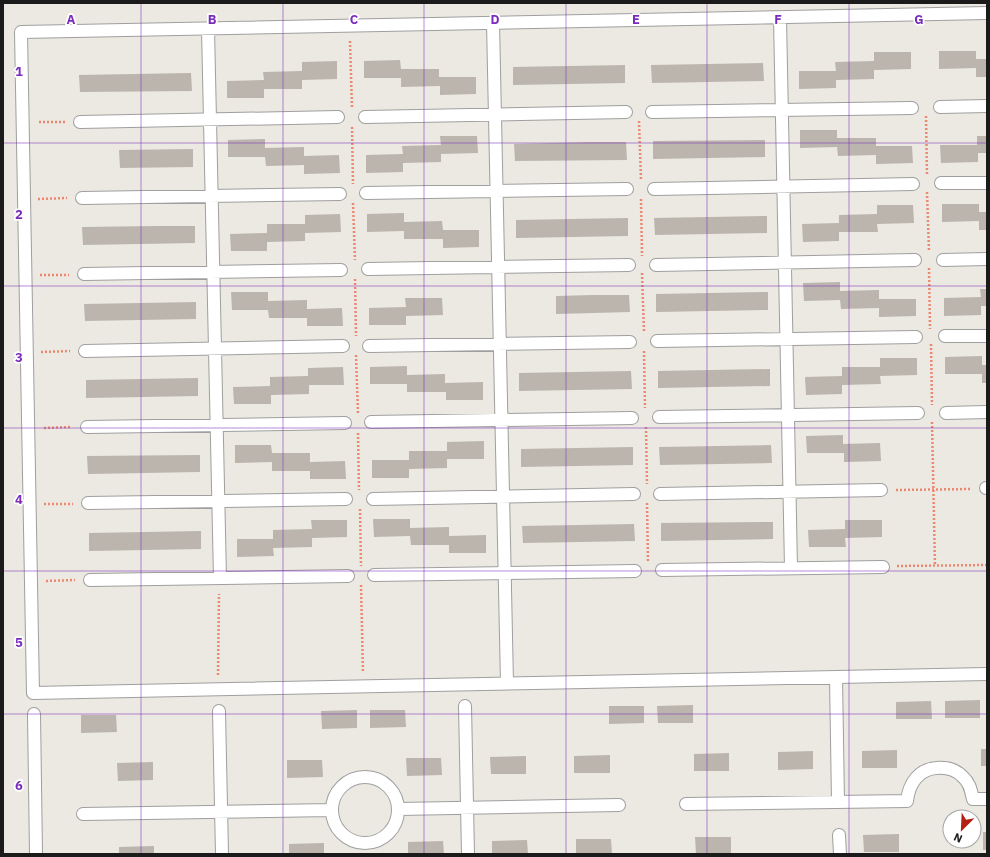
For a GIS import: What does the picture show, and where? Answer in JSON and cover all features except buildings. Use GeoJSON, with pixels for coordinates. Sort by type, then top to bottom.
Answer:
{"type":"FeatureCollection","features":[{"type":"Feature","properties":{"kind":"lane"},"geometry":{"type":"LineString","coordinates":[[987,13],[21,32],[33,693],[987,674]]}},
{"type":"Feature","properties":{"kind":"lane"},"geometry":{"type":"LineString","coordinates":[[780,18],[791,568]]}},
{"type":"Feature","properties":{"kind":"lane"},"geometry":{"type":"LineString","coordinates":[[494,23],[507,684]]}},
{"type":"Feature","properties":{"kind":"lane"},"geometry":{"type":"LineString","coordinates":[[208,29],[220,578]]}},
{"type":"Feature","properties":{"kind":"lane"},"geometry":{"type":"LineString","coordinates":[[940,107],[987,106]]}},
{"type":"Feature","properties":{"kind":"lane"},"geometry":{"type":"LineString","coordinates":[[652,112],[912,108]]}},
{"type":"Feature","properties":{"kind":"lane"},"geometry":{"type":"LineString","coordinates":[[365,117],[626,112]]}},
{"type":"Feature","properties":{"kind":"lane"},"geometry":{"type":"LineString","coordinates":[[80,122],[338,117]]}},
{"type":"Feature","properties":{"kind":"lane"},"geometry":{"type":"LineString","coordinates":[[941,183],[987,183]]}},
{"type":"Feature","properties":{"kind":"lane"},"geometry":{"type":"LineString","coordinates":[[654,189],[913,184]]}},
{"type":"Feature","properties":{"kind":"lane"},"geometry":{"type":"LineString","coordinates":[[366,193],[627,189]]}},
{"type":"Feature","properties":{"kind":"lane"},"geometry":{"type":"LineString","coordinates":[[82,198],[340,194]]}},
{"type":"Feature","properties":{"kind":"lane"},"geometry":{"type":"LineString","coordinates":[[943,260],[987,259]]}},
{"type":"Feature","properties":{"kind":"lane"},"geometry":{"type":"LineString","coordinates":[[656,265],[915,260]]}},
{"type":"Feature","properties":{"kind":"lane"},"geometry":{"type":"LineString","coordinates":[[368,270],[629,265]]}},
{"type":"Feature","properties":{"kind":"lane"},"geometry":{"type":"LineString","coordinates":[[84,274],[341,270]]}},
{"type":"Feature","properties":{"kind":"lane"},"geometry":{"type":"LineString","coordinates":[[945,336],[987,336]]}},
{"type":"Feature","properties":{"kind":"lane"},"geometry":{"type":"LineString","coordinates":[[657,341],[916,337]]}},
{"type":"Feature","properties":{"kind":"lane"},"geometry":{"type":"LineString","coordinates":[[370,346],[630,342]]}},
{"type":"Feature","properties":{"kind":"lane"},"geometry":{"type":"LineString","coordinates":[[85,351],[343,346]]}},
{"type":"Feature","properties":{"kind":"lane"},"geometry":{"type":"LineString","coordinates":[[946,413],[987,412]]}},
{"type":"Feature","properties":{"kind":"lane"},"geometry":{"type":"LineString","coordinates":[[659,418],[918,413]]}},
{"type":"Feature","properties":{"kind":"lane"},"geometry":{"type":"LineString","coordinates":[[371,422],[632,418]]}},
{"type":"Feature","properties":{"kind":"lane"},"geometry":{"type":"LineString","coordinates":[[87,427],[345,423]]}},
{"type":"Feature","properties":{"kind":"lane"},"geometry":{"type":"LineString","coordinates":[[660,494],[881,490]]}},
{"type":"Feature","properties":{"kind":"lane"},"geometry":{"type":"LineString","coordinates":[[373,499],[634,494]]}},
{"type":"Feature","properties":{"kind":"lane"},"geometry":{"type":"LineString","coordinates":[[88,504],[346,499]]}},
{"type":"Feature","properties":{"kind":"lane"},"geometry":{"type":"LineString","coordinates":[[662,570],[883,567]]}},
{"type":"Feature","properties":{"kind":"lane"},"geometry":{"type":"LineString","coordinates":[[374,575],[635,571]]}},
{"type":"Feature","properties":{"kind":"lane"},"geometry":{"type":"LineString","coordinates":[[90,580],[348,576]]}},
{"type":"Feature","properties":{"kind":"lane"},"geometry":{"type":"LineString","coordinates":[[836,677],[838,802]]}},
{"type":"Feature","properties":{"kind":"lane"},"geometry":{"type":"LineString","coordinates":[[465,706],[468,854]]}},
{"type":"Feature","properties":{"kind":"lane"},"geometry":{"type":"LineString","coordinates":[[219,711],[222,854]]}},
{"type":"Feature","properties":{"kind":"lane"},"geometry":{"type":"LineString","coordinates":[[34,714],[36,854]]}},
{"type":"Feature","properties":{"kind":"lane"},"geometry":{"type":"LineString","coordinates":[[686,804],[907,801],[909,788],[916,777],[927,770],[939,767],[952,769],[963,776],[970,787],[973,799],[987,799]]}},
{"type":"Feature","properties":{"kind":"lane"},"geometry":{"type":"LineString","coordinates":[[364,777],[377,779],[388,786],[396,797],[398,809],[396,822],[389,833],[379,840],[366,843],[353,841],[342,834],[335,823],[332,810],[334,798],[341,787],[352,779],[364,777]]}},
{"type":"Feature","properties":{"kind":"lane"},"geometry":{"type":"LineString","coordinates":[[398,809],[620,805]]}},
{"type":"Feature","properties":{"kind":"lane"},"geometry":{"type":"LineString","coordinates":[[83,814],[332,810]]}},
{"type":"Feature","properties":{"kind":"lane"},"geometry":{"type":"LineString","coordinates":[[839,834],[840,854]]}},
{"type":"Feature","properties":{"kind":"path"},"geometry":{"type":"LineString","coordinates":[[22,123],[80,122]]}},
{"type":"Feature","properties":{"kind":"path"},"geometry":{"type":"LineString","coordinates":[[24,199],[82,198]]}},
{"type":"Feature","properties":{"kind":"path"},"geometry":{"type":"LineString","coordinates":[[25,275],[84,274]]}},
{"type":"Feature","properties":{"kind":"path"},"geometry":{"type":"LineString","coordinates":[[27,352],[85,351]]}},
{"type":"Feature","properties":{"kind":"path"},"geometry":{"type":"LineString","coordinates":[[28,428],[87,427]]}},
{"type":"Feature","properties":{"kind":"path"},"geometry":{"type":"LineString","coordinates":[[881,490],[986,488]]}},
{"type":"Feature","properties":{"kind":"path"},"geometry":{"type":"LineString","coordinates":[[30,504],[88,504]]}},
{"type":"Feature","properties":{"kind":"path"},"geometry":{"type":"LineString","coordinates":[[883,567],[987,565]]}},
{"type":"Feature","properties":{"kind":"path"},"geometry":{"type":"LineString","coordinates":[[218,689],[220,578]]}},
{"type":"Feature","properties":{"kind":"path"},"geometry":{"type":"LineString","coordinates":[[31,581],[90,580]]}}]}
